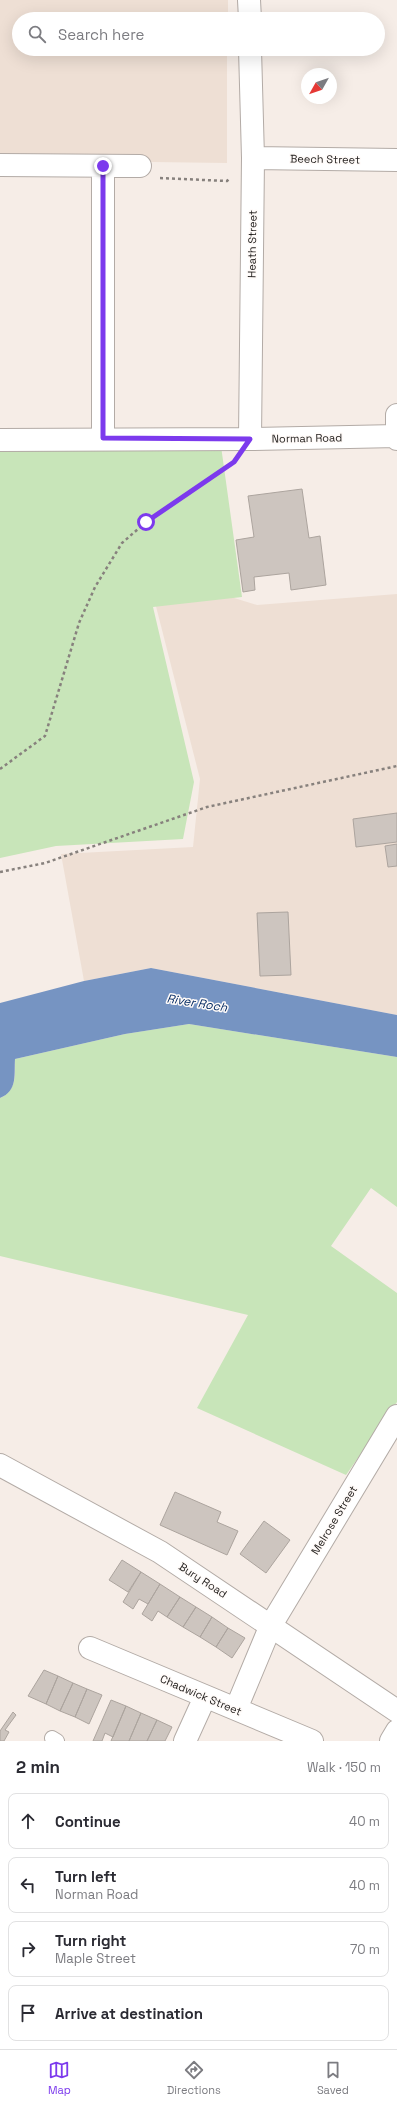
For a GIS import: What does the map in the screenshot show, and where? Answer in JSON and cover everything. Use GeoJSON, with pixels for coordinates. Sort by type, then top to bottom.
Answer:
{"type":"FeatureCollection","features":[{"type":"Feature","properties":{"kind":"street"},"geometry":{"type":"LineString","coordinates":[[249,0],[250,12]]}},
{"type":"Feature","properties":{"kind":"street","name":"Heath Street"},"geometry":{"type":"LineString","coordinates":[[250,56],[253,158],[250,439]]}},
{"type":"Feature","properties":{"kind":"street","name":"Beech Street"},"geometry":{"type":"LineString","coordinates":[[253,158],[397,160]]}},
{"type":"Feature","properties":{"kind":"street"},"geometry":{"type":"LineString","coordinates":[[0,165],[140,166]]}},
{"type":"Feature","properties":{"kind":"street"},"geometry":{"type":"LineString","coordinates":[[103,166],[103,438]]}},
{"type":"Feature","properties":{"kind":"street","name":"Norman Road"},"geometry":{"type":"LineString","coordinates":[[0,440],[103,438],[250,439],[397,431]]}},
{"type":"Feature","properties":{"kind":"street","name":"Melrose Street"},"geometry":{"type":"LineString","coordinates":[[236,1710],[271,1625],[397,1416]]}},
{"type":"Feature","properties":{"kind":"street","name":"Bury Road"},"geometry":{"type":"LineString","coordinates":[[0,1465],[160,1552],[271,1625],[397,1711]]}},
{"type":"Feature","properties":{"kind":"street","name":"Chadwick Street"},"geometry":{"type":"LineString","coordinates":[[90,1648],[312,1741]]}},
{"type":"Feature","properties":{"kind":"street"},"geometry":{"type":"LineString","coordinates":[[185,1741],[205,1697]]}},
{"type":"Feature","properties":{"kind":"street"},"geometry":{"type":"LineString","coordinates":[[391,1741],[397,1732]]}},
{"type":"Feature","properties":{"kind":"path"},"geometry":{"type":"LineString","coordinates":[[140,166],[150,177],[227,181],[253,158]]}},
{"type":"Feature","properties":{"kind":"path"},"geometry":{"type":"LineString","coordinates":[[0,769],[45,736],[79,623],[95,587],[122,543],[146,522],[234,462],[250,439]]}},
{"type":"Feature","properties":{"kind":"path"},"geometry":{"type":"LineString","coordinates":[[0,872],[45,863],[207,807],[397,766]]}},
{"type":"Feature","properties":{"kind":"shaded area"},"geometry":{"type":"Polygon","coordinates":[[[0,0],[228,0],[228,12],[12,12],[12,56],[227,56],[227,163],[0,160],[0,0]]]}},
{"type":"Feature","properties":{"kind":"shaded area"},"geometry":{"type":"Polygon","coordinates":[[[147,571],[257,605],[397,594],[397,1015],[151,968],[84,981],[61,854],[193,847],[200,779],[147,571]]]}},
{"type":"Feature","properties":{"kind":"green space"},"geometry":{"type":"Polygon","coordinates":[[[221,446],[242,597],[153,607],[194,782],[183,839],[56,846],[0,858],[0,451],[100,447],[221,446]]]}},
{"type":"Feature","properties":{"kind":"green space"},"geometry":{"type":"Polygon","coordinates":[[[189,1024],[397,1057],[397,1207],[371,1188],[331,1246],[397,1293],[397,1402],[346,1475],[197,1408],[248,1315],[0,1256],[0,1098],[10,1091],[14,1082],[15,1059],[125,1034],[189,1024]]]}},
{"type":"Feature","properties":{"kind":"water","name":"River Roch"},"geometry":{"type":"Polygon","coordinates":[[[151,968],[397,1015],[397,1057],[189,1024],[125,1034],[15,1059],[14,1082],[10,1091],[0,1098],[0,1003],[84,981],[151,968]]]}},
{"type":"Feature","properties":{"kind":"building"},"geometry":{"type":"Polygon","coordinates":[[[302,489],[309,538],[320,536],[326,585],[291,590],[289,573],[254,577],[255,590],[243,592],[236,540],[254,537],[248,496],[302,489]]]}},
{"type":"Feature","properties":{"kind":"building"},"geometry":{"type":"Polygon","coordinates":[[[397,813],[397,842],[356,847],[353,819],[397,813]]]}},
{"type":"Feature","properties":{"kind":"building"},"geometry":{"type":"Polygon","coordinates":[[[397,844],[397,866],[388,867],[385,846],[397,844]]]}},
{"type":"Feature","properties":{"kind":"building"},"geometry":{"type":"Polygon","coordinates":[[[288,912],[291,975],[260,976],[257,913],[288,912]]]}},
{"type":"Feature","properties":{"kind":"building"},"geometry":{"type":"Polygon","coordinates":[[[175,1492],[221,1512],[217,1522],[238,1531],[227,1555],[160,1525],[175,1492]]]}},
{"type":"Feature","properties":{"kind":"building"},"geometry":{"type":"Polygon","coordinates":[[[264,1521],[290,1540],[266,1573],[240,1554],[264,1521]]]}},
{"type":"Feature","properties":{"kind":"building"},"geometry":{"type":"Polygon","coordinates":[[[122,1560],[141,1572],[128,1592],[109,1580],[122,1560]]]}},
{"type":"Feature","properties":{"kind":"building"},"geometry":{"type":"Polygon","coordinates":[[[141,1572],[160,1584],[148,1604],[139,1599],[133,1609],[123,1602],[141,1572]]]}},
{"type":"Feature","properties":{"kind":"building"},"geometry":{"type":"Polygon","coordinates":[[[160,1584],[180,1597],[167,1617],[158,1611],[152,1621],[142,1614],[160,1584]]]}},
{"type":"Feature","properties":{"kind":"building"},"geometry":{"type":"Polygon","coordinates":[[[180,1597],[196,1607],[183,1627],[167,1617],[180,1597]]]}},
{"type":"Feature","properties":{"kind":"building"},"geometry":{"type":"Polygon","coordinates":[[[196,1607],[212,1617],[200,1637],[183,1627],[196,1607]]]}},
{"type":"Feature","properties":{"kind":"building"},"geometry":{"type":"Polygon","coordinates":[[[212,1617],[228,1628],[216,1647],[200,1637],[212,1617]]]}},
{"type":"Feature","properties":{"kind":"building"},"geometry":{"type":"Polygon","coordinates":[[[228,1628],[245,1638],[232,1658],[216,1647],[228,1628]]]}},
{"type":"Feature","properties":{"kind":"building"},"geometry":{"type":"Polygon","coordinates":[[[44,1670],[58,1676],[46,1704],[28,1696],[44,1670]]]}},
{"type":"Feature","properties":{"kind":"building"},"geometry":{"type":"Polygon","coordinates":[[[58,1676],[73,1683],[60,1711],[46,1704],[58,1676]]]}},
{"type":"Feature","properties":{"kind":"building"},"geometry":{"type":"Polygon","coordinates":[[[73,1683],[87,1689],[75,1717],[60,1711],[73,1683]]]}},
{"type":"Feature","properties":{"kind":"building"},"geometry":{"type":"Polygon","coordinates":[[[87,1689],[102,1695],[89,1724],[75,1717],[87,1689]]]}},
{"type":"Feature","properties":{"kind":"building"},"geometry":{"type":"Polygon","coordinates":[[[111,1700],[126,1706],[113,1737],[105,1733],[102,1741],[93,1741],[111,1700]]]}},
{"type":"Feature","properties":{"kind":"building"},"geometry":{"type":"Polygon","coordinates":[[[126,1706],[141,1713],[129,1741],[111,1741],[126,1706]]]}},
{"type":"Feature","properties":{"kind":"building"},"geometry":{"type":"Polygon","coordinates":[[[13,1712],[16,1715],[5,1730],[9,1732],[4,1741],[0,1741],[0,1731],[13,1712]]]}},
{"type":"Feature","properties":{"kind":"building"},"geometry":{"type":"Polygon","coordinates":[[[141,1713],[157,1720],[147,1741],[129,1741],[141,1713]]]}},
{"type":"Feature","properties":{"kind":"building"},"geometry":{"type":"Polygon","coordinates":[[[157,1720],[172,1727],[165,1741],[147,1741],[157,1720]]]}},
{"type":"Feature","properties":{"kind":"route"},"geometry":{"type":"LineString","coordinates":[[103,166],[103,438],[250,439],[234,462],[146,522]]}}]}
